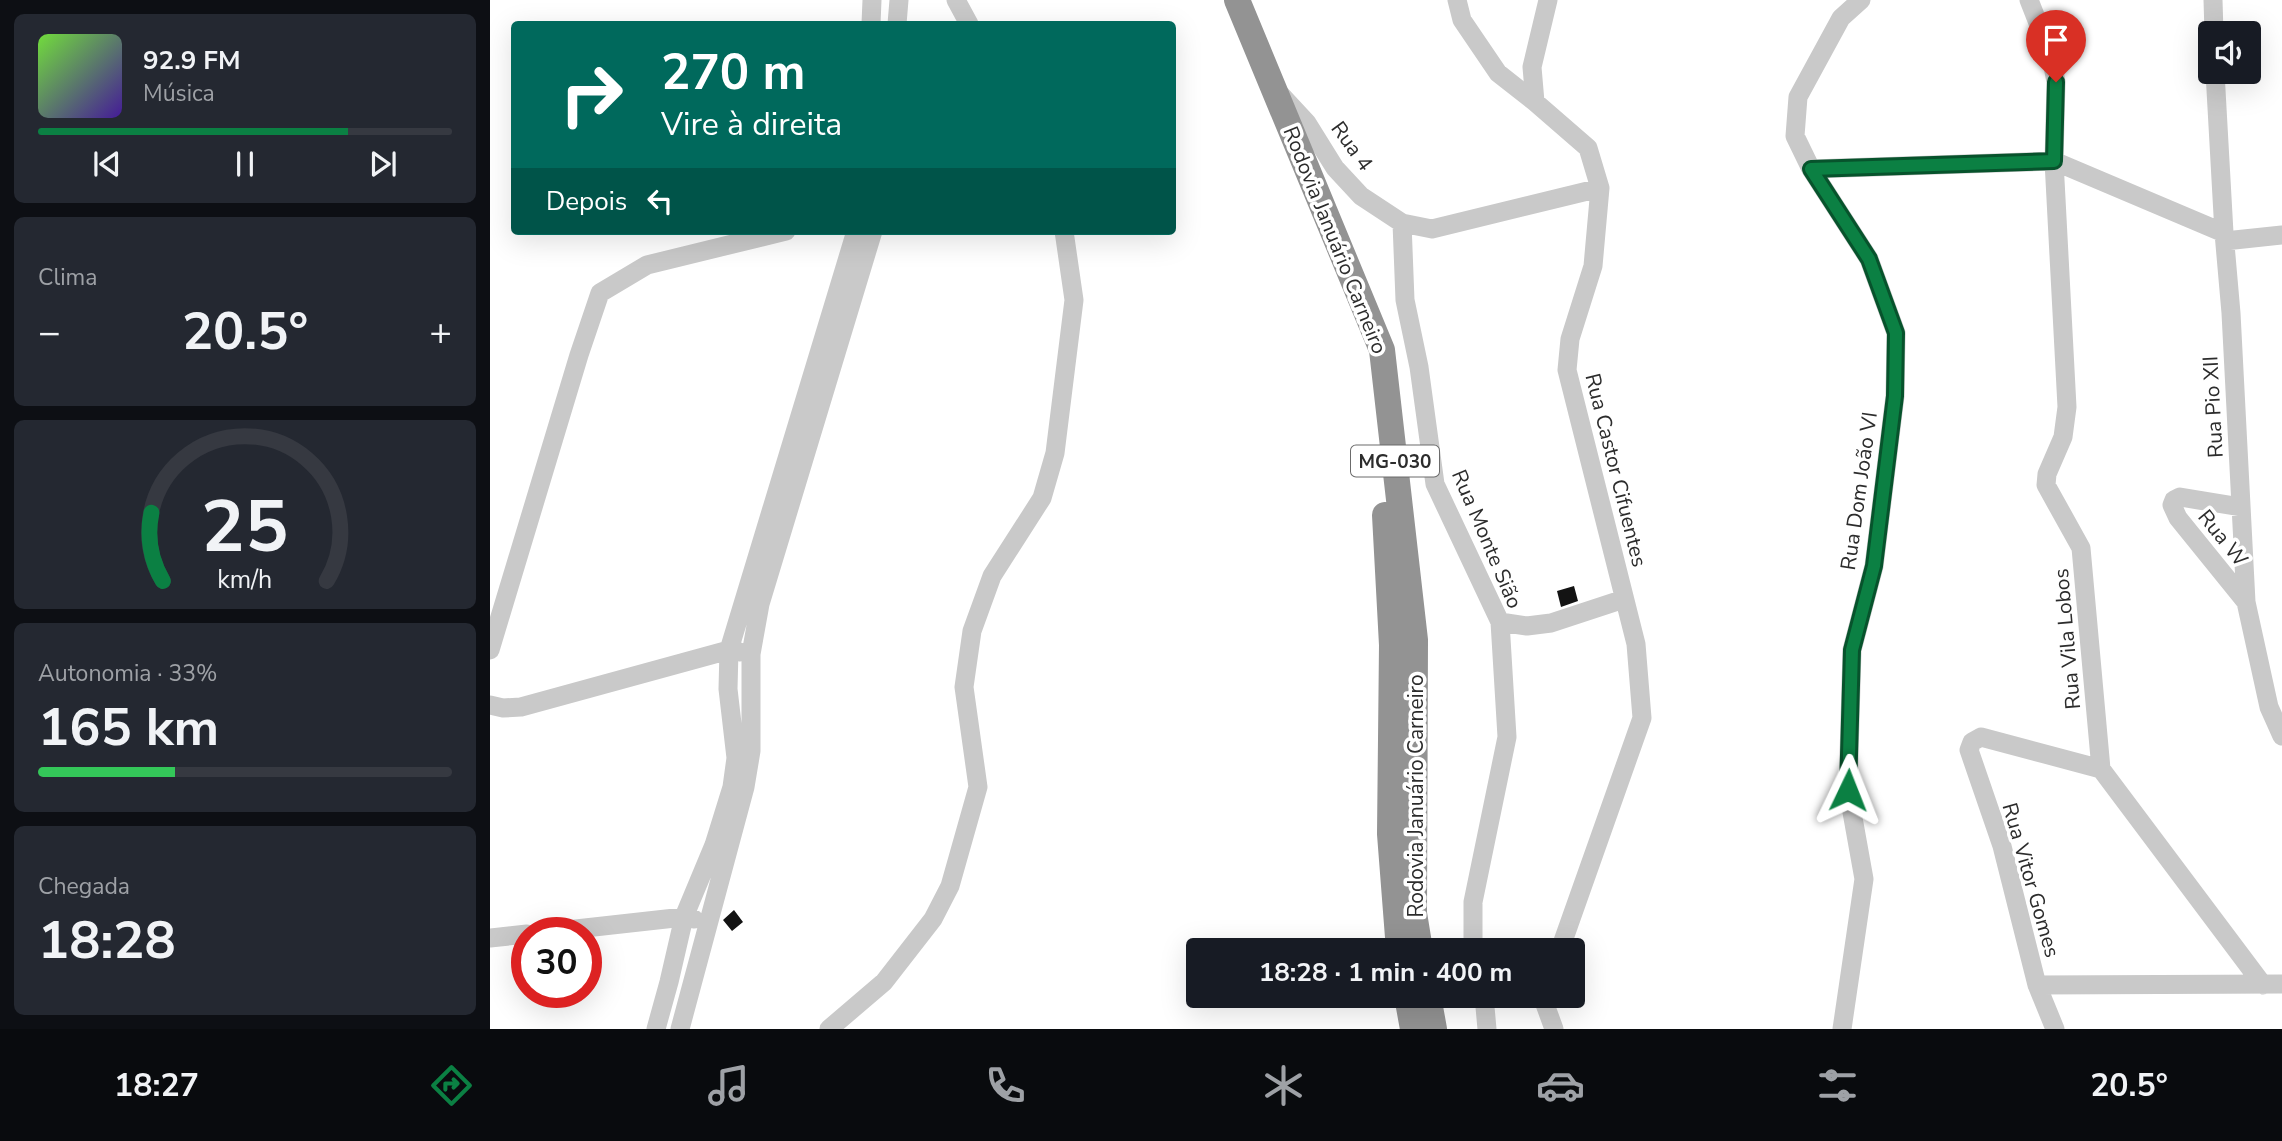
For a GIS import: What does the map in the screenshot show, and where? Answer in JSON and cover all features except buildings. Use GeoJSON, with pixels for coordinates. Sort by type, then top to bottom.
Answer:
{"type":"FeatureCollection","features":[{"type":"Feature","properties":{"kind":"highway","name":"Rodovia Januário Carneiro"},"geometry":{"type":"LineString","coordinates":[[1223,0],[1321,237],[1363,348],[1381,447],[1392,645],[1390,834],[1398,938]]}},
{"type":"Feature","properties":{"kind":"highway","name":"Rodovia Januário Carneiro"},"geometry":{"type":"LineString","coordinates":[[1237,0],[1382,349],[1415,640],[1414,913],[1418,938]]}},
{"type":"Feature","properties":{"kind":"highway"},"geometry":{"type":"LineString","coordinates":[[1409,1008],[1413,1029]]}},
{"type":"Feature","properties":{"kind":"highway"},"geometry":{"type":"LineString","coordinates":[[1430,1008],[1433,1029]]}},
{"type":"Feature","properties":{"kind":"street"},"geometry":{"type":"LineString","coordinates":[[871,21],[872,0]]}},
{"type":"Feature","properties":{"kind":"street"},"geometry":{"type":"LineString","coordinates":[[897,21],[900,0]]}},
{"type":"Feature","properties":{"kind":"street"},"geometry":{"type":"LineString","coordinates":[[956,0],[967,21]]}},
{"type":"Feature","properties":{"kind":"street","name":"Rua Castor Cifuentes"},"geometry":{"type":"LineString","coordinates":[[1457,0],[1462,20],[1498,73],[1588,148],[1600,188],[1593,266],[1570,339],[1567,370],[1636,644],[1642,718],[1564,938]]}},
{"type":"Feature","properties":{"kind":"street"},"geometry":{"type":"LineString","coordinates":[[1535,102],[1532,67],[1548,0]]}},
{"type":"Feature","properties":{"kind":"street","name":"Rua Dom João VI"},"geometry":{"type":"LineString","coordinates":[[1842,1029],[1864,879],[1848,790],[1852,650],[1874,566],[1895,396],[1896,333],[1869,259],[1811,169],[1795,136],[1798,97],[1841,18],[1861,0]]}},
{"type":"Feature","properties":{"kind":"street","name":"Rua Vila Lobos"},"geometry":{"type":"LineString","coordinates":[[2029,0],[2051,56],[2056,82],[2054,161],[2067,407],[2063,437],[2047,474],[2046,485],[2081,548],[2101,769]]}},
{"type":"Feature","properties":{"kind":"street"},"geometry":{"type":"LineString","coordinates":[[2213,0],[2214,21]]}},
{"type":"Feature","properties":{"kind":"street","name":"Rua Pio XII"},"geometry":{"type":"LineString","coordinates":[[2216,84],[2246,602],[2269,707],[2282,736]]}},
{"type":"Feature","properties":{"kind":"street","name":"Rua 4"},"geometry":{"type":"LineString","coordinates":[[1273,86],[1307,123],[1335,168],[1361,196],[1402,223]]}},
{"type":"Feature","properties":{"kind":"street"},"geometry":{"type":"LineString","coordinates":[[1811,169],[2054,161],[2225,237],[2282,235]]}},
{"type":"Feature","properties":{"kind":"street"},"geometry":{"type":"LineString","coordinates":[[1402,223],[1432,229],[1600,188]]}},
{"type":"Feature","properties":{"kind":"street","name":"Rua Monte Sião"},"geometry":{"type":"LineString","coordinates":[[1402,223],[1405,300],[1419,367],[1435,484],[1500,622],[1507,737],[1473,902],[1473,938]]}},
{"type":"Feature","properties":{"kind":"street"},"geometry":{"type":"LineString","coordinates":[[490,650],[600,293],[647,265],[770,235]]}},
{"type":"Feature","properties":{"kind":"street"},"geometry":{"type":"LineString","coordinates":[[656,1029],[670,982],[684,917],[714,845],[732,787],[736,758],[728,689],[729,650],[855,235]]}},
{"type":"Feature","properties":{"kind":"street"},"geometry":{"type":"LineString","coordinates":[[680,1029],[745,787],[751,751],[751,654],[760,604],[872,235]]}},
{"type":"Feature","properties":{"kind":"street"},"geometry":{"type":"LineString","coordinates":[[829,1029],[884,982],[933,919],[950,886],[978,787],[964,687],[972,631],[992,576],[1042,498],[1055,453],[1074,300],[1065,235]]}},
{"type":"Feature","properties":{"kind":"street","name":"Rua W"},"geometry":{"type":"LineString","coordinates":[[2241,507],[2180,497],[2174,500],[2172,510],[2246,602]]}},
{"type":"Feature","properties":{"kind":"street"},"geometry":{"type":"LineString","coordinates":[[1500,622],[1527,626],[1550,623],[1624,599]]}},
{"type":"Feature","properties":{"kind":"street"},"geometry":{"type":"LineString","coordinates":[[490,705],[503,708],[521,707],[729,650],[751,654]]}},
{"type":"Feature","properties":{"kind":"street","name":"Rua Vitor Gomes"},"geometry":{"type":"LineString","coordinates":[[2054,1029],[2037,985],[2002,846],[1969,750],[1972,742],[1981,737],[2101,769]]}},
{"type":"Feature","properties":{"kind":"street"},"geometry":{"type":"LineString","coordinates":[[2101,769],[2272,984]]}},
{"type":"Feature","properties":{"kind":"street"},"geometry":{"type":"LineString","coordinates":[[602,926],[684,917],[709,921]]}},
{"type":"Feature","properties":{"kind":"street"},"geometry":{"type":"LineString","coordinates":[[490,938],[511,936]]}},
{"type":"Feature","properties":{"kind":"street"},"geometry":{"type":"LineString","coordinates":[[2037,985],[2272,984]]}},
{"type":"Feature","properties":{"kind":"street"},"geometry":{"type":"LineString","coordinates":[[1485,1008],[1487,1029]]}},
{"type":"Feature","properties":{"kind":"street"},"geometry":{"type":"LineString","coordinates":[[1546,1008],[1554,1029]]}},
{"type":"Feature","properties":{"kind":"route"},"geometry":{"type":"LineString","coordinates":[[1848,790],[1852,650],[1874,566],[1895,396],[1896,333],[1869,259],[1811,169],[2054,161],[2056,82]]}}]}
